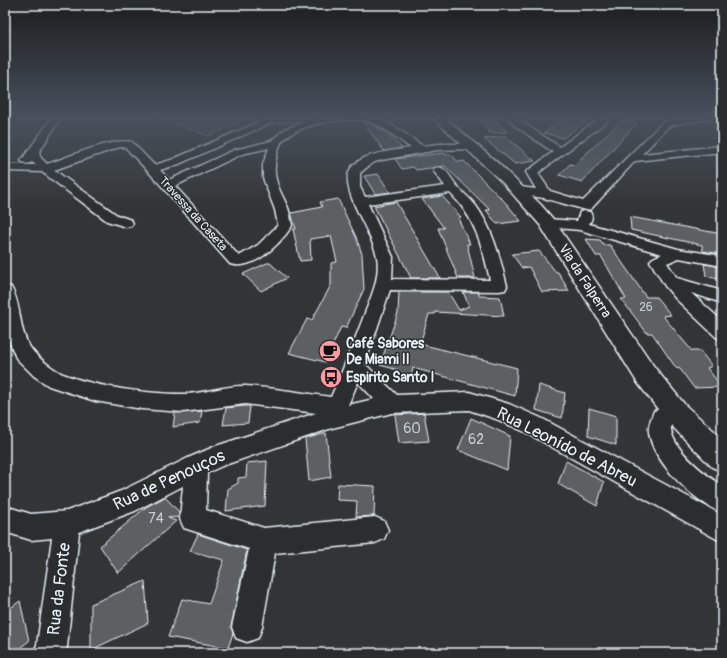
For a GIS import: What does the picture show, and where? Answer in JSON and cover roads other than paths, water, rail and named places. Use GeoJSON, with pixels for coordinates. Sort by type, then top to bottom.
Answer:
{"type":"FeatureCollection","features":[{"type":"Feature","properties":{"kind":"main road","name":"Via da Falperra"},"geometry":{"type":"LineString","coordinates":[[470,147],[520,191],[547,223],[646,375],[676,413],[722,457]]}},
{"type":"Feature","properties":{"kind":"street"},"geometry":{"type":"LineString","coordinates":[[10,168],[30,159],[38,147]]}},
{"type":"Feature","properties":{"kind":"street","name":"Travessa da Caseta"},"geometry":{"type":"LineString","coordinates":[[45,169],[114,147]]}},
{"type":"Feature","properties":{"kind":"street","name":"Travessa da Caseta"},"geometry":{"type":"LineString","coordinates":[[131,147],[168,185],[235,261],[244,260],[269,244],[285,226],[282,210],[269,178],[269,164],[274,147]]}},
{"type":"Feature","properties":{"kind":"street"},"geometry":{"type":"LineString","coordinates":[[152,169],[175,162],[210,147]]}},
{"type":"Feature","properties":{"kind":"street"},"geometry":{"type":"LineString","coordinates":[[168,185],[238,152],[260,147]]}},
{"type":"Feature","properties":{"kind":"street"},"geometry":{"type":"LineString","coordinates":[[415,147],[420,150]]}},
{"type":"Feature","properties":{"kind":"street"},"geometry":{"type":"LineString","coordinates":[[5,291],[8,297],[15,335],[23,353],[41,370],[56,380],[95,392],[142,400],[184,403],[245,395],[335,412],[355,366],[384,284],[385,257],[354,187],[354,173],[368,161],[378,157],[440,147]]}},
{"type":"Feature","properties":{"kind":"street"},"geometry":{"type":"LineString","coordinates":[[553,147],[559,151]]}},
{"type":"Feature","properties":{"kind":"street"},"geometry":{"type":"LineString","coordinates":[[545,194],[532,172],[565,147]]}},
{"type":"Feature","properties":{"kind":"street"},"geometry":{"type":"LineString","coordinates":[[581,226],[585,220],[589,203],[642,147]]}},
{"type":"Feature","properties":{"kind":"street"},"geometry":{"type":"LineString","coordinates":[[644,147],[662,156]]}},
{"type":"Feature","properties":{"kind":"street"},"geometry":{"type":"LineString","coordinates":[[632,158],[722,149]]}},
{"type":"Feature","properties":{"kind":"street"},"geometry":{"type":"LineString","coordinates":[[34,153],[36,159],[45,169],[112,218],[126,223]]}},
{"type":"Feature","properties":{"kind":"street"},"geometry":{"type":"LineString","coordinates":[[10,168],[45,169]]}},
{"type":"Feature","properties":{"kind":"street"},"geometry":{"type":"LineString","coordinates":[[384,284],[499,286],[491,250],[479,221],[462,196],[453,189],[439,170]]}},
{"type":"Feature","properties":{"kind":"street"},"geometry":{"type":"LineString","coordinates":[[361,201],[453,189]]}},
{"type":"Feature","properties":{"kind":"street"},"geometry":{"type":"LineString","coordinates":[[520,191],[545,194],[589,203]]}},
{"type":"Feature","properties":{"kind":"street"},"geometry":{"type":"LineString","coordinates":[[547,223],[581,226],[608,232],[641,244],[677,253],[722,261]]}},
{"type":"Feature","properties":{"kind":"street"},"geometry":{"type":"LineString","coordinates":[[641,244],[658,261],[671,282],[682,295],[722,332]]}},
{"type":"Feature","properties":{"kind":"street"},"geometry":{"type":"LineString","coordinates":[[658,261],[677,253]]}},
{"type":"Feature","properties":{"kind":"street"},"geometry":{"type":"LineString","coordinates":[[671,282],[722,297]]}},
{"type":"Feature","properties":{"kind":"street"},"geometry":{"type":"LineString","coordinates":[[355,366],[392,404]]}},
{"type":"Feature","properties":{"kind":"street","name":"Rua Leonído de Abreu"},"geometry":{"type":"LineString","coordinates":[[335,412],[392,404],[469,401],[501,411],[533,425],[722,529]]}},
{"type":"Feature","properties":{"kind":"street","name":"Rua de Penouços"},"geometry":{"type":"LineString","coordinates":[[5,519],[31,526],[66,524],[126,502],[216,457],[335,412]]}},
{"type":"Feature","properties":{"kind":"street"},"geometry":{"type":"LineString","coordinates":[[676,413],[662,418],[659,432],[672,457],[697,484],[722,501]]}},
{"type":"Feature","properties":{"kind":"street"},"geometry":{"type":"LineString","coordinates":[[196,466],[193,519],[264,541],[375,530]]}},
{"type":"Feature","properties":{"kind":"street","name":"Rua da Fonte"},"geometry":{"type":"LineString","coordinates":[[49,653],[52,647],[66,524]]}},
{"type":"Feature","properties":{"kind":"street"},"geometry":{"type":"LineString","coordinates":[[247,628],[264,541]]}},
{"type":"Feature","properties":{"kind":"place","name":"Café Sabores De Miami II"},"geometry":{"type":"Point","coordinates":[330,351]}},
{"type":"Feature","properties":{"kind":"place","name":"Espirito Santo I"},"geometry":{"type":"Point","coordinates":[331,377]}}]}
